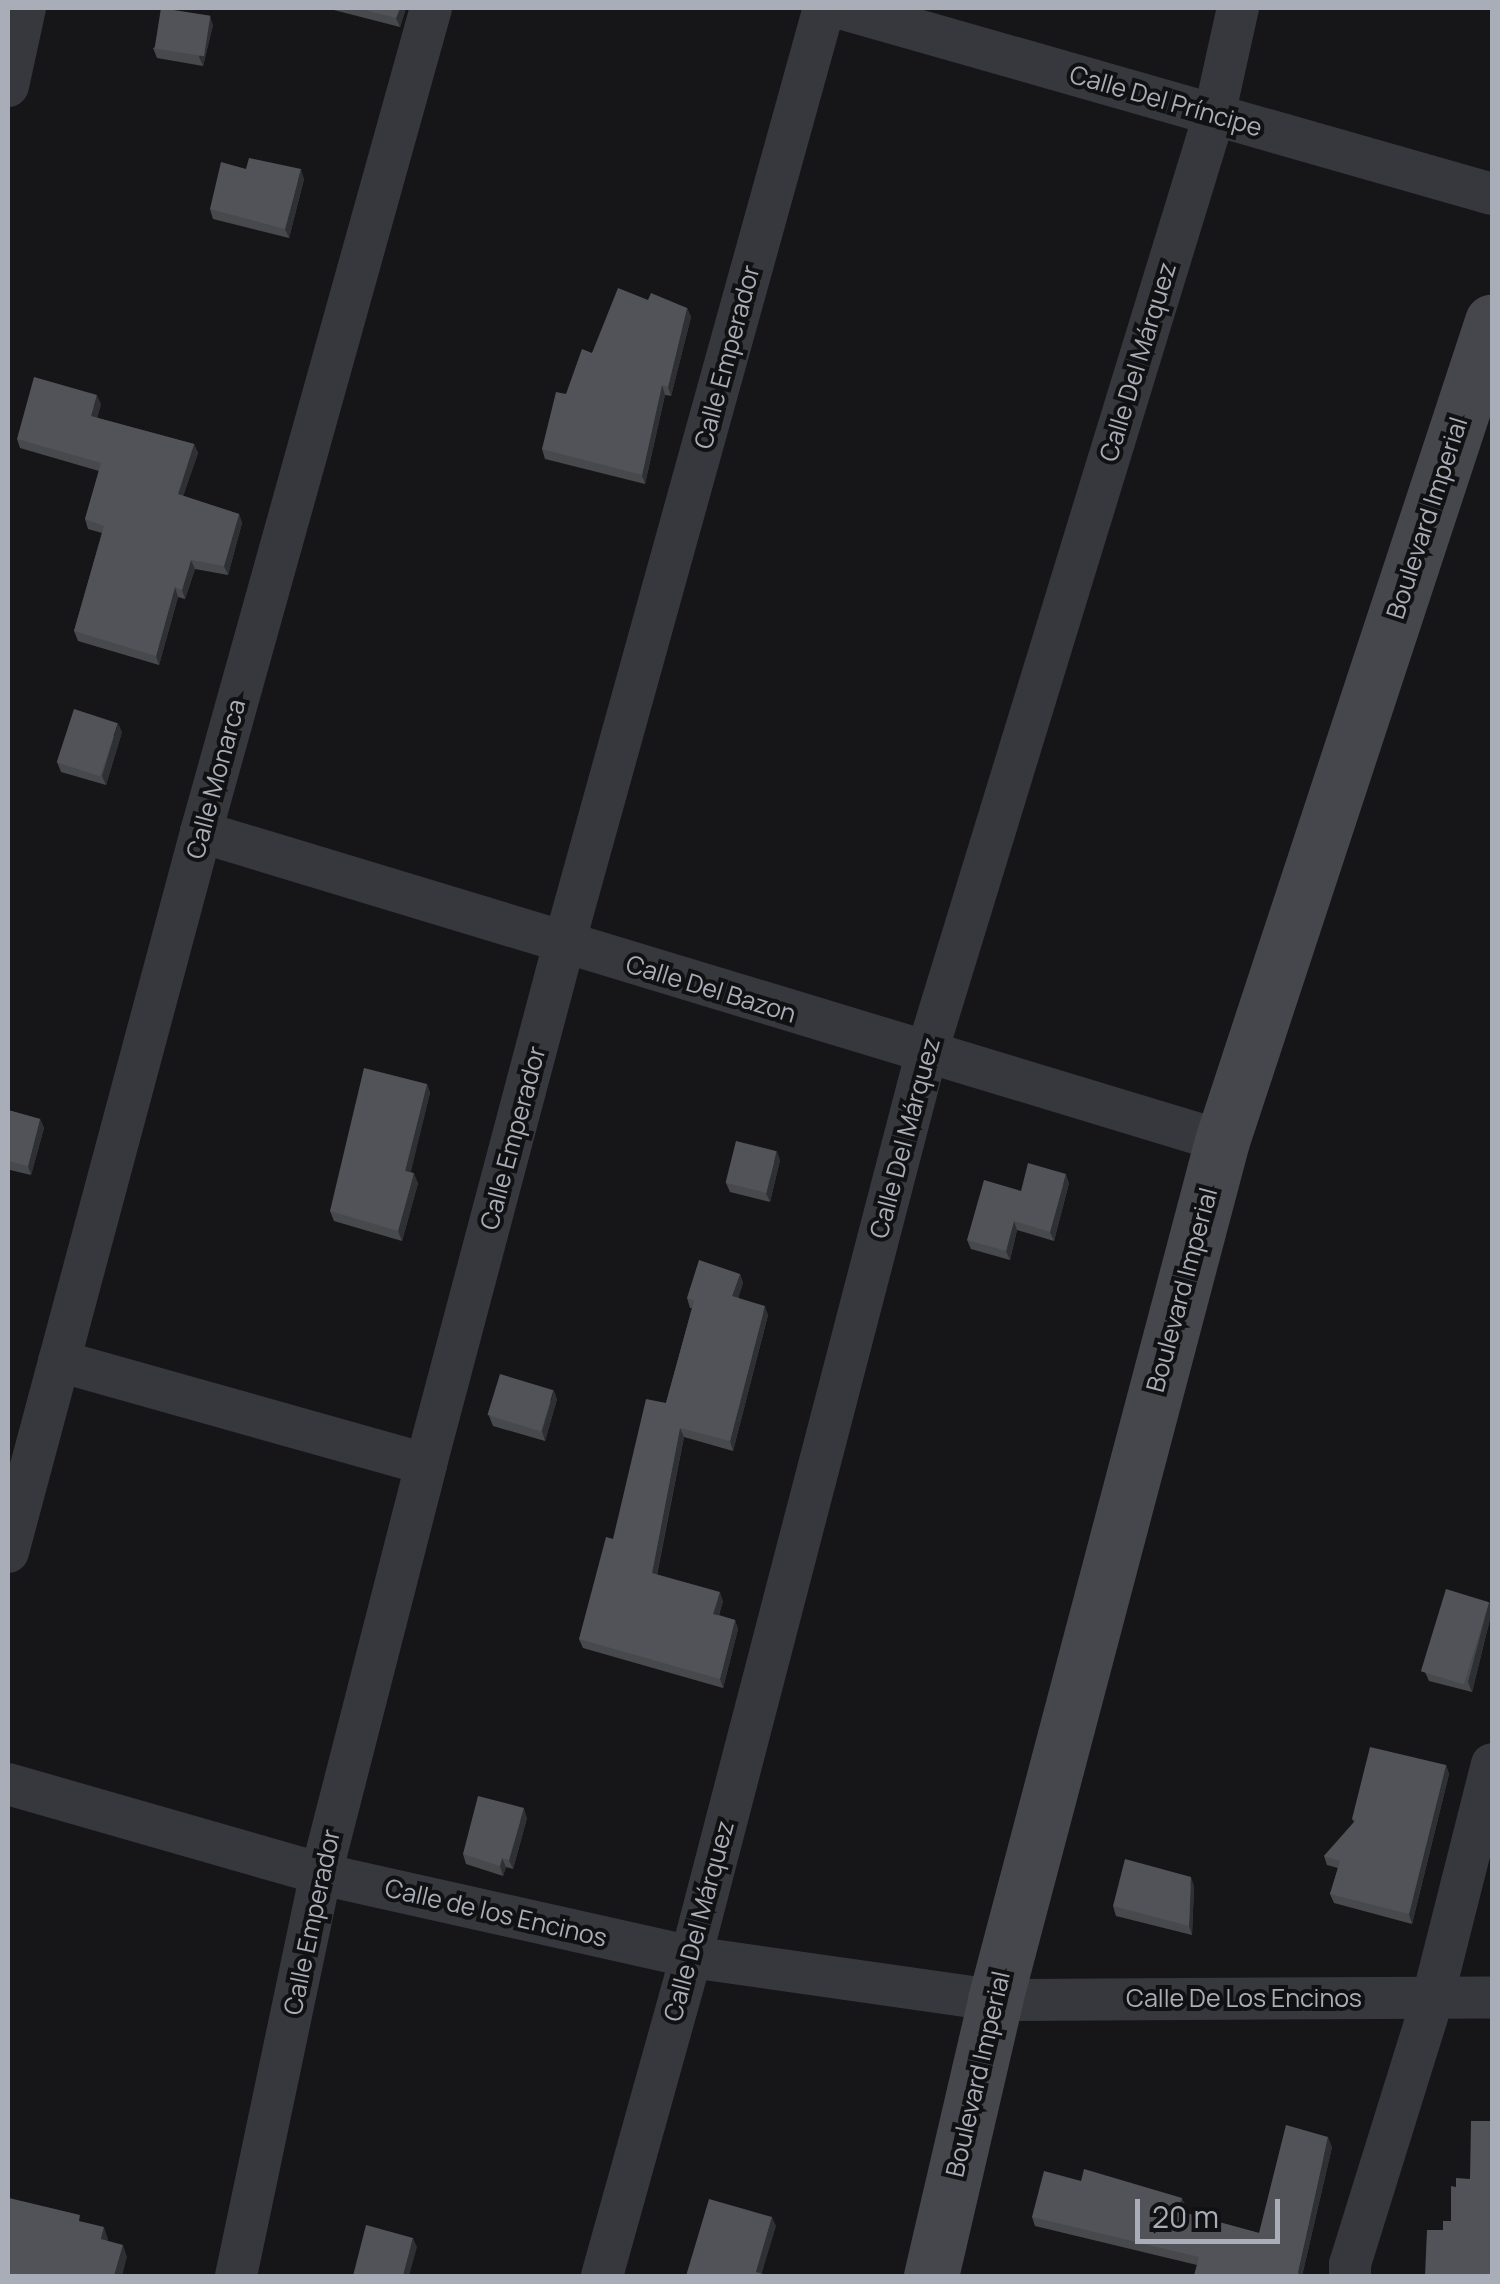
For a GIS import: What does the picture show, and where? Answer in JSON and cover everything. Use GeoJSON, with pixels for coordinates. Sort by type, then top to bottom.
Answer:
{"type":"FeatureCollection","features":[{"type":"Feature","properties":{"kind":"street"},"geometry":{"type":"LineString","coordinates":[[8,86],[25,8]]}},
{"type":"Feature","properties":{"kind":"street","name":"Calle Monarca"},"geometry":{"type":"LineString","coordinates":[[8,1552],[201,832],[431,8]]}},
{"type":"Feature","properties":{"kind":"street","name":"Calle Emperador"},"geometry":{"type":"LineString","coordinates":[[236,2276],[321,1874],[426,1464],[564,944],[824,8]]}},
{"type":"Feature","properties":{"kind":"street","name":"Calle Del Príncipe"},"geometry":{"type":"LineString","coordinates":[[840,8],[1492,194]]}},
{"type":"Feature","properties":{"kind":"street","name":"Calle Del Márquez"},"geometry":{"type":"LineString","coordinates":[[602,2276],[691,1957],[926,1055],[1214,116],[1238,8]]}},
{"type":"Feature","properties":{"kind":"street","name":"Boulevard Imperial"},"geometry":{"type":"LineString","coordinates":[[931,2276],[995,2000],[1222,1141],[1492,321]]}},
{"type":"Feature","properties":{"kind":"street","name":"Calle Del Bazon"},"geometry":{"type":"LineString","coordinates":[[201,832],[926,1055],[1222,1141]]}},
{"type":"Feature","properties":{"kind":"street"},"geometry":{"type":"LineString","coordinates":[[59,1362],[426,1464]]}},
{"type":"Feature","properties":{"kind":"street"},"geometry":{"type":"LineString","coordinates":[[1350,2276],[1433,1997],[1492,1764]]}},
{"type":"Feature","properties":{"kind":"street","name":"Calle de los Encinos"},"geometry":{"type":"LineString","coordinates":[[8,1784],[321,1874],[691,1957],[995,2000]]}},
{"type":"Feature","properties":{"kind":"street","name":"Calle De Los Encinos"},"geometry":{"type":"LineString","coordinates":[[995,2000],[1492,1997]]}},
{"type":"Feature","properties":{"kind":"building"},"geometry":{"type":"Polygon","coordinates":[[[161,8],[210,16],[204,56],[155,48],[161,8]]]}},
{"type":"Feature","properties":{"kind":"building"},"geometry":{"type":"Polygon","coordinates":[[[357,8],[400,8],[396,18],[357,8]]]}},
{"type":"Feature","properties":{"kind":"building"},"geometry":{"type":"Polygon","coordinates":[[[249,158],[301,169],[285,229],[210,209],[221,162],[246,169],[249,158]]]}},
{"type":"Feature","properties":{"kind":"building"},"geometry":{"type":"Polygon","coordinates":[[[618,288],[648,300],[651,293],[687,308],[668,387],[662,385],[642,475],[542,449],[556,392],[566,394],[582,349],[592,353],[618,288]]]}},
{"type":"Feature","properties":{"kind":"building"},"geometry":{"type":"Polygon","coordinates":[[[34,377],[97,395],[91,416],[194,444],[178,494],[239,514],[224,566],[191,560],[182,590],[175,587],[156,656],[74,631],[104,526],[85,519],[101,463],[17,439],[34,377]]]}},
{"type":"Feature","properties":{"kind":"building"},"geometry":{"type":"Polygon","coordinates":[[[74,709],[118,723],[100,776],[57,762],[74,709]]]}},
{"type":"Feature","properties":{"kind":"building"},"geometry":{"type":"Polygon","coordinates":[[[364,1068],[427,1084],[405,1171],[414,1173],[398,1231],[330,1211],[364,1068]]]}},
{"type":"Feature","properties":{"kind":"building"},"geometry":{"type":"Polygon","coordinates":[[[8,1110],[40,1119],[28,1166],[8,1161],[8,1110]]]}},
{"type":"Feature","properties":{"kind":"building"},"geometry":{"type":"Polygon","coordinates":[[[736,1141],[777,1151],[766,1193],[726,1183],[736,1141]]]}},
{"type":"Feature","properties":{"kind":"building"},"geometry":{"type":"Polygon","coordinates":[[[1028,1163],[1066,1174],[1050,1232],[1014,1221],[1006,1251],[967,1240],[984,1180],[1021,1191],[1028,1163]]]}},
{"type":"Feature","properties":{"kind":"building"},"geometry":{"type":"Polygon","coordinates":[[[699,1260],[740,1274],[732,1296],[765,1306],[730,1441],[680,1428],[652,1573],[720,1592],[713,1614],[735,1620],[720,1679],[579,1639],[606,1537],[613,1539],[646,1399],[666,1403],[694,1301],[687,1298],[699,1260]]]}},
{"type":"Feature","properties":{"kind":"building"},"geometry":{"type":"Polygon","coordinates":[[[500,1374],[554,1390],[541,1431],[487,1415],[500,1374]]]}},
{"type":"Feature","properties":{"kind":"building"},"geometry":{"type":"Polygon","coordinates":[[[1446,1589],[1489,1602],[1464,1684],[1421,1671],[1446,1589]]]}},
{"type":"Feature","properties":{"kind":"building"},"geometry":{"type":"Polygon","coordinates":[[[1370,1747],[1446,1765],[1409,1914],[1330,1894],[1340,1861],[1324,1856],[1356,1820],[1352,1819],[1370,1747]]]}},
{"type":"Feature","properties":{"kind":"building"},"geometry":{"type":"Polygon","coordinates":[[[478,1796],[524,1808],[509,1860],[502,1858],[500,1866],[463,1854],[478,1796]]]}},
{"type":"Feature","properties":{"kind":"building"},"geometry":{"type":"Polygon","coordinates":[[[1125,1859],[1191,1877],[1189,1926],[1113,1906],[1125,1859]]]}},
{"type":"Feature","properties":{"kind":"building"},"geometry":{"type":"Polygon","coordinates":[[[1471,2121],[1492,2121],[1492,2276],[1425,2276],[1427,2230],[1443,2230],[1443,2221],[1451,2221],[1451,2186],[1456,2187],[1456,2178],[1470,2179],[1471,2121]]]}},
{"type":"Feature","properties":{"kind":"building"},"geometry":{"type":"Polygon","coordinates":[[[1286,2125],[1328,2137],[1299,2276],[1194,2276],[1199,2257],[1032,2217],[1044,2171],[1081,2181],[1084,2169],[1182,2198],[1179,2211],[1259,2233],[1286,2125]]]}},
{"type":"Feature","properties":{"kind":"building"},"geometry":{"type":"Polygon","coordinates":[[[8,2190],[9,2198],[80,2215],[79,2221],[104,2227],[101,2239],[123,2245],[114,2276],[8,2276],[8,2190]]]}},
{"type":"Feature","properties":{"kind":"building"},"geometry":{"type":"Polygon","coordinates":[[[709,2199],[772,2217],[756,2272],[771,2276],[686,2276],[709,2199]]]}},
{"type":"Feature","properties":{"kind":"building"},"geometry":{"type":"Polygon","coordinates":[[[366,2225],[413,2238],[403,2276],[353,2276],[366,2225]]]}}]}
